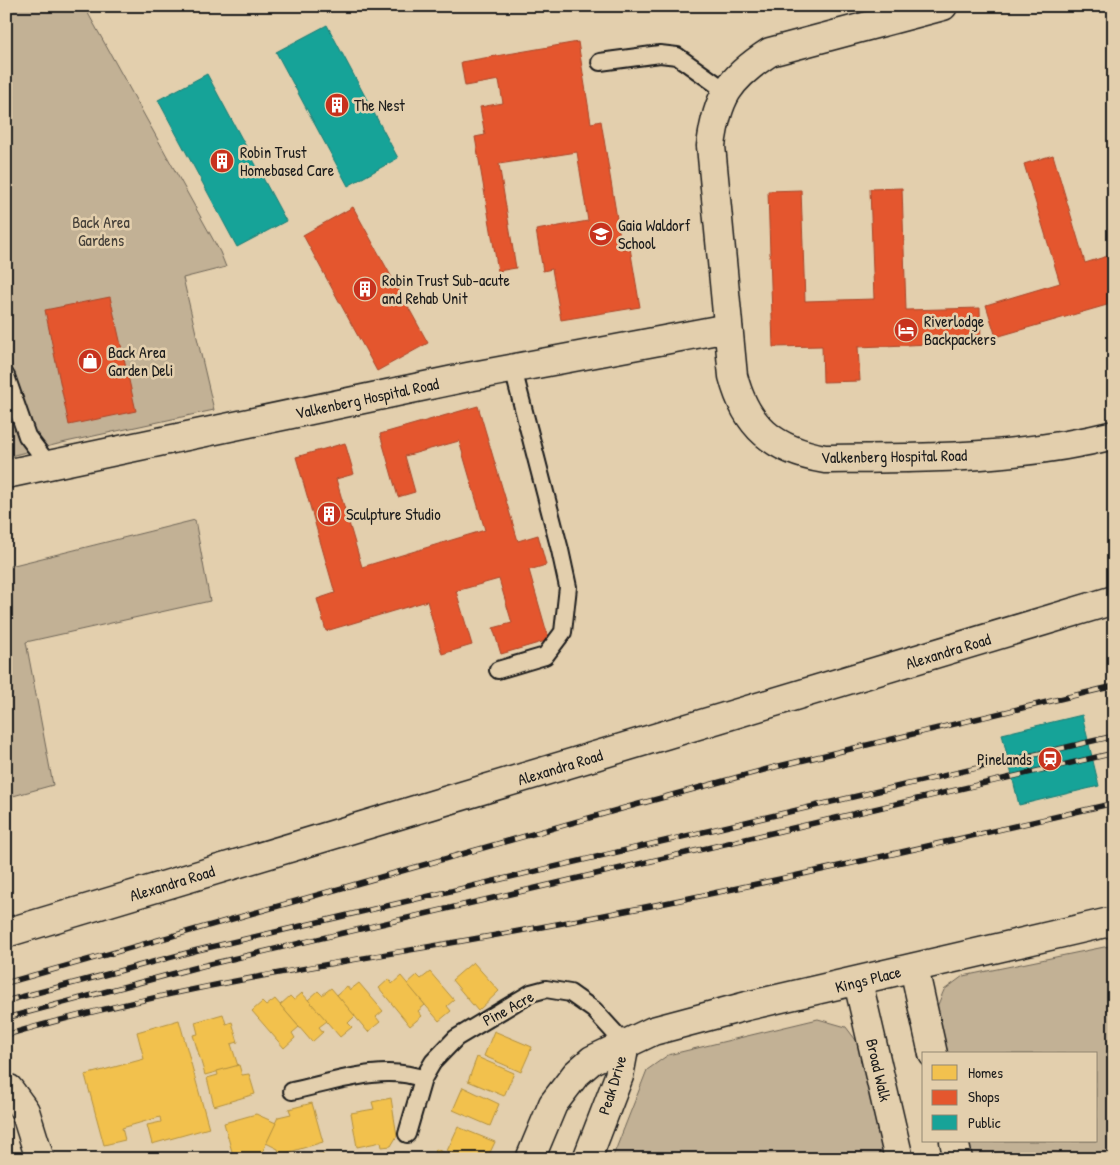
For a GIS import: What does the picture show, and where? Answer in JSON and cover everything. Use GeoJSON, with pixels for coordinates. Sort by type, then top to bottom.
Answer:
{"type":"FeatureCollection","features":[{"type":"Feature","properties":{"kind":"street","name":"Valkenberg Hospital Road"},"geometry":{"type":"LineString","coordinates":[[943,6],[770,52],[745,68],[726,91],[714,118],[711,146],[728,328],[734,376],[740,401],[753,422],[785,448],[802,455],[825,459],[1023,453],[1072,446],[1114,434]]}},
{"type":"Feature","properties":{"kind":"street","name":"Valkenberg Hospital Road"},"geometry":{"type":"LineString","coordinates":[[6,474],[513,368],[728,328]]}},
{"type":"Feature","properties":{"kind":"street","name":"Alexandra Road"},"geometry":{"type":"LineString","coordinates":[[6,933],[1114,600]]}},
{"type":"Feature","properties":{"kind":"street","name":"Kings Place"},"geometry":{"type":"LineString","coordinates":[[624,1044],[653,1031],[681,1022],[1114,921]]}},
{"type":"Feature","properties":{"kind":"street"},"geometry":{"type":"LineString","coordinates":[[914,968],[934,1052]]}},
{"type":"Feature","properties":{"kind":"street","name":"Broad Walk"},"geometry":{"type":"LineString","coordinates":[[858,982],[899,1159]]}},
{"type":"Feature","properties":{"kind":"street","name":"Peak Drive"},"geometry":{"type":"LineString","coordinates":[[530,1159],[553,1104],[576,1074],[592,1060],[624,1044]]}},
{"type":"Feature","properties":{"kind":"street","name":"Peak Drive"},"geometry":{"type":"LineString","coordinates":[[587,1159],[619,1076],[624,1044]]}},
{"type":"Feature","properties":{"kind":"street"},"geometry":{"type":"LineString","coordinates":[[6,1089],[9,1089],[25,1112],[40,1159]]}},
{"type":"Feature","properties":{"kind":"street"},"geometry":{"type":"LineString","coordinates":[[954,1142],[958,1159]]}},
{"type":"Feature","properties":{"kind":"lane"},"geometry":{"type":"LineString","coordinates":[[600,62],[660,54],[677,56],[726,91]]}},
{"type":"Feature","properties":{"kind":"lane"},"geometry":{"type":"LineString","coordinates":[[498,670],[545,656],[563,632],[568,588],[513,368]]}},
{"type":"Feature","properties":{"kind":"lane"},"geometry":{"type":"LineString","coordinates":[[6,376],[27,436],[49,465]]}},
{"type":"Feature","properties":{"kind":"lane","name":"Pine Acre"},"geometry":{"type":"LineString","coordinates":[[407,1134],[423,1078],[433,1062],[456,1038],[531,993],[546,989],[570,993],[594,1010],[624,1044]]}},
{"type":"Feature","properties":{"kind":"lane"},"geometry":{"type":"LineString","coordinates":[[292,1091],[390,1071],[410,1073],[423,1078]]}},
{"type":"Feature","properties":{"kind":"green space","name":"Back Area Gardens"},"geometry":{"type":"Polygon","coordinates":[[[6,6],[84,6],[220,252],[226,267],[183,278],[214,410],[6,457],[6,99],[13,97],[6,60],[6,6]]]}},
{"type":"Feature","properties":{"kind":"green space"},"geometry":{"type":"Polygon","coordinates":[[[195,520],[210,601],[26,642],[53,785],[6,798],[6,567],[195,520]]]}},
{"type":"Feature","properties":{"kind":"green space"},"geometry":{"type":"Polygon","coordinates":[[[1114,945],[1114,1159],[970,1159],[967,1142],[1098,1142],[1098,1052],[948,1052],[937,1007],[944,990],[963,976],[1114,945]]]}},
{"type":"Feature","properties":{"kind":"green space"},"geometry":{"type":"Polygon","coordinates":[[[818,1019],[846,1027],[864,1051],[889,1159],[612,1159],[647,1070],[668,1055],[818,1019]]]}},
{"type":"Feature","properties":{"kind":"building: Homes"},"geometry":{"type":"Polygon","coordinates":[[[473,962],[499,991],[478,1011],[452,980],[473,962]]]}},
{"type":"Feature","properties":{"kind":"building: Homes"},"geometry":{"type":"Polygon","coordinates":[[[430,972],[454,1000],[447,1006],[451,1011],[439,1021],[407,984],[417,975],[421,979],[430,972]]]}},
{"type":"Feature","properties":{"kind":"building: Homes"},"geometry":{"type":"Polygon","coordinates":[[[401,976],[425,1005],[418,1011],[422,1016],[410,1026],[379,988],[389,979],[392,984],[401,976]]]}},
{"type":"Feature","properties":{"kind":"building: Homes"},"geometry":{"type":"Polygon","coordinates":[[[359,983],[383,1011],[376,1017],[380,1022],[368,1032],[337,995],[347,986],[350,990],[359,983]]]}},
{"type":"Feature","properties":{"kind":"building: Homes"},"geometry":{"type":"Polygon","coordinates":[[[331,988],[355,1016],[348,1023],[352,1027],[340,1037],[308,1000],[318,991],[322,995],[331,988]]]}},
{"type":"Feature","properties":{"kind":"building: Homes"},"geometry":{"type":"Polygon","coordinates":[[[302,993],[327,1021],[319,1027],[323,1032],[312,1042],[280,1005],[290,996],[294,1000],[302,993]]]}},
{"type":"Feature","properties":{"kind":"building: Homes"},"geometry":{"type":"Polygon","coordinates":[[[275,999],[299,1027],[292,1033],[295,1038],[284,1048],[252,1011],[262,1002],[266,1006],[275,999]]]}},
{"type":"Feature","properties":{"kind":"building: Homes"},"geometry":{"type":"Polygon","coordinates":[[[223,1014],[226,1024],[232,1022],[238,1042],[231,1044],[238,1066],[205,1075],[193,1035],[198,1034],[195,1022],[223,1014]]]}},
{"type":"Feature","properties":{"kind":"building: Homes"},"geometry":{"type":"Polygon","coordinates":[[[179,1020],[209,1128],[152,1144],[147,1125],[161,1122],[160,1117],[122,1128],[125,1140],[104,1145],[85,1075],[144,1059],[137,1032],[179,1020]]]}},
{"type":"Feature","properties":{"kind":"building: Homes"},"geometry":{"type":"Polygon","coordinates":[[[494,1031],[532,1047],[521,1072],[484,1056],[494,1031]]]}},
{"type":"Feature","properties":{"kind":"building: Homes"},"geometry":{"type":"Polygon","coordinates":[[[477,1057],[514,1073],[504,1096],[468,1081],[477,1057]]]}},
{"type":"Feature","properties":{"kind":"building: Homes"},"geometry":{"type":"Polygon","coordinates":[[[239,1065],[242,1075],[249,1074],[255,1094],[214,1106],[207,1078],[218,1075],[217,1071],[239,1065]]]}},
{"type":"Feature","properties":{"kind":"building: Homes"},"geometry":{"type":"Polygon","coordinates":[[[463,1087],[499,1104],[490,1126],[453,1110],[463,1087]]]}},
{"type":"Feature","properties":{"kind":"building: Homes"},"geometry":{"type":"Polygon","coordinates":[[[391,1098],[397,1136],[391,1146],[382,1147],[381,1142],[357,1147],[351,1113],[374,1109],[372,1102],[391,1098]]]}},
{"type":"Feature","properties":{"kind":"building: Homes"},"geometry":{"type":"Polygon","coordinates":[[[312,1103],[323,1142],[280,1155],[278,1149],[266,1143],[278,1117],[291,1114],[289,1109],[312,1103]]]}},
{"type":"Feature","properties":{"kind":"building: Homes"},"geometry":{"type":"Polygon","coordinates":[[[256,1114],[276,1123],[259,1159],[234,1159],[224,1123],[256,1114]]]}},
{"type":"Feature","properties":{"kind":"building: Homes"},"geometry":{"type":"Polygon","coordinates":[[[458,1127],[495,1142],[487,1159],[466,1159],[447,1151],[458,1127]]]}},
{"type":"Feature","properties":{"kind":"building: Homes"},"geometry":{"type":"Polygon","coordinates":[[[436,1149],[458,1159],[432,1159],[436,1149]]]}},
{"type":"Feature","properties":{"kind":"building: Homes"},"geometry":{"type":"Polygon","coordinates":[[[155,1153],[157,1159],[133,1159],[155,1153]]]}},
{"type":"Feature","properties":{"kind":"building: Homes"},"geometry":{"type":"Polygon","coordinates":[[[323,1154],[325,1159],[307,1159],[323,1154]]]}},
{"type":"Feature","properties":{"kind":"building: Shops"},"geometry":{"type":"Polygon","coordinates":[[[578,42],[591,123],[601,121],[622,249],[630,248],[640,307],[561,320],[552,269],[543,271],[536,230],[588,221],[577,152],[499,164],[516,268],[498,271],[475,137],[485,135],[480,107],[503,103],[499,80],[465,86],[461,62],[578,42]]]}},
{"type":"Feature","properties":{"kind":"building: Shops"},"geometry":{"type":"Polygon","coordinates":[[[1053,155],[1085,263],[1114,254],[1114,303],[996,337],[986,305],[1060,283],[1024,164],[1053,155]]]}},
{"type":"Feature","properties":{"kind":"building: Shops"},"geometry":{"type":"Polygon","coordinates":[[[902,188],[906,310],[980,308],[981,342],[858,347],[860,381],[823,382],[822,346],[773,347],[768,191],[801,190],[805,301],[874,299],[870,189],[902,188]]]}},
{"type":"Feature","properties":{"kind":"building: Shops","name":"Robin Trust Sub-acute and Rehab Unit"},"geometry":{"type":"Polygon","coordinates":[[[353,207],[428,343],[377,371],[303,235],[353,207]]]}},
{"type":"Feature","properties":{"kind":"building: Shops","name":"Back Area Garden Deli"},"geometry":{"type":"Polygon","coordinates":[[[110,297],[136,411],[69,425],[45,310],[110,297]]]}},
{"type":"Feature","properties":{"kind":"building: Shops","name":"Sculpture Studio"},"geometry":{"type":"Polygon","coordinates":[[[478,406],[518,541],[538,535],[546,565],[529,570],[549,640],[501,654],[493,628],[512,623],[499,579],[456,591],[472,645],[442,654],[427,601],[326,631],[317,599],[335,593],[296,457],[345,443],[354,474],[336,479],[362,567],[485,530],[459,441],[405,456],[415,492],[398,497],[380,434],[478,406]]]}},
{"type":"Feature","properties":{"kind":"building: Public","name":"The Nest"},"geometry":{"type":"Polygon","coordinates":[[[327,25],[398,158],[348,186],[276,52],[327,25]]]}},
{"type":"Feature","properties":{"kind":"building: Public","name":"Robin Trust Homebased Care"},"geometry":{"type":"Polygon","coordinates":[[[207,74],[286,221],[237,247],[158,100],[207,74]]]}},
{"type":"Feature","properties":{"kind":"building: Public"},"geometry":{"type":"Polygon","coordinates":[[[1082,715],[1099,786],[1019,805],[1002,734],[1082,715]]]}},
{"type":"Feature","properties":{"kind":"railway"},"geometry":{"type":"LineString","coordinates":[[6,983],[775,767],[1114,686]]}},
{"type":"Feature","properties":{"kind":"railway"},"geometry":{"type":"LineString","coordinates":[[6,1001],[198,950],[1114,736]]}},
{"type":"Feature","properties":{"kind":"railway"},"geometry":{"type":"LineString","coordinates":[[6,1018],[202,966],[1114,753]]}},
{"type":"Feature","properties":{"kind":"railway"},"geometry":{"type":"LineString","coordinates":[[6,1035],[130,1003],[255,977],[508,933],[660,904],[1114,803]]}},
{"type":"Feature","properties":{"kind":"place","name":"The Nest"},"geometry":{"type":"Point","coordinates":[337,105]}},
{"type":"Feature","properties":{"kind":"place","name":"Robin Trust Homebased Care"},"geometry":{"type":"Point","coordinates":[222,161]}},
{"type":"Feature","properties":{"kind":"place","name":"Gaia Waldorf School"},"geometry":{"type":"Point","coordinates":[601,234]}},
{"type":"Feature","properties":{"kind":"place","name":"Robin Trust Sub-acute and Rehab Unit"},"geometry":{"type":"Point","coordinates":[365,289]}},
{"type":"Feature","properties":{"kind":"place","name":"Riverlodge Backpackers"},"geometry":{"type":"Point","coordinates":[906,330]}},
{"type":"Feature","properties":{"kind":"place","name":"Back Area Garden Deli"},"geometry":{"type":"Point","coordinates":[90,361]}},
{"type":"Feature","properties":{"kind":"place","name":"Sculpture Studio"},"geometry":{"type":"Point","coordinates":[329,514]}},
{"type":"Feature","properties":{"kind":"place","name":"Pinelands"},"geometry":{"type":"Point","coordinates":[1050,759]}}]}
